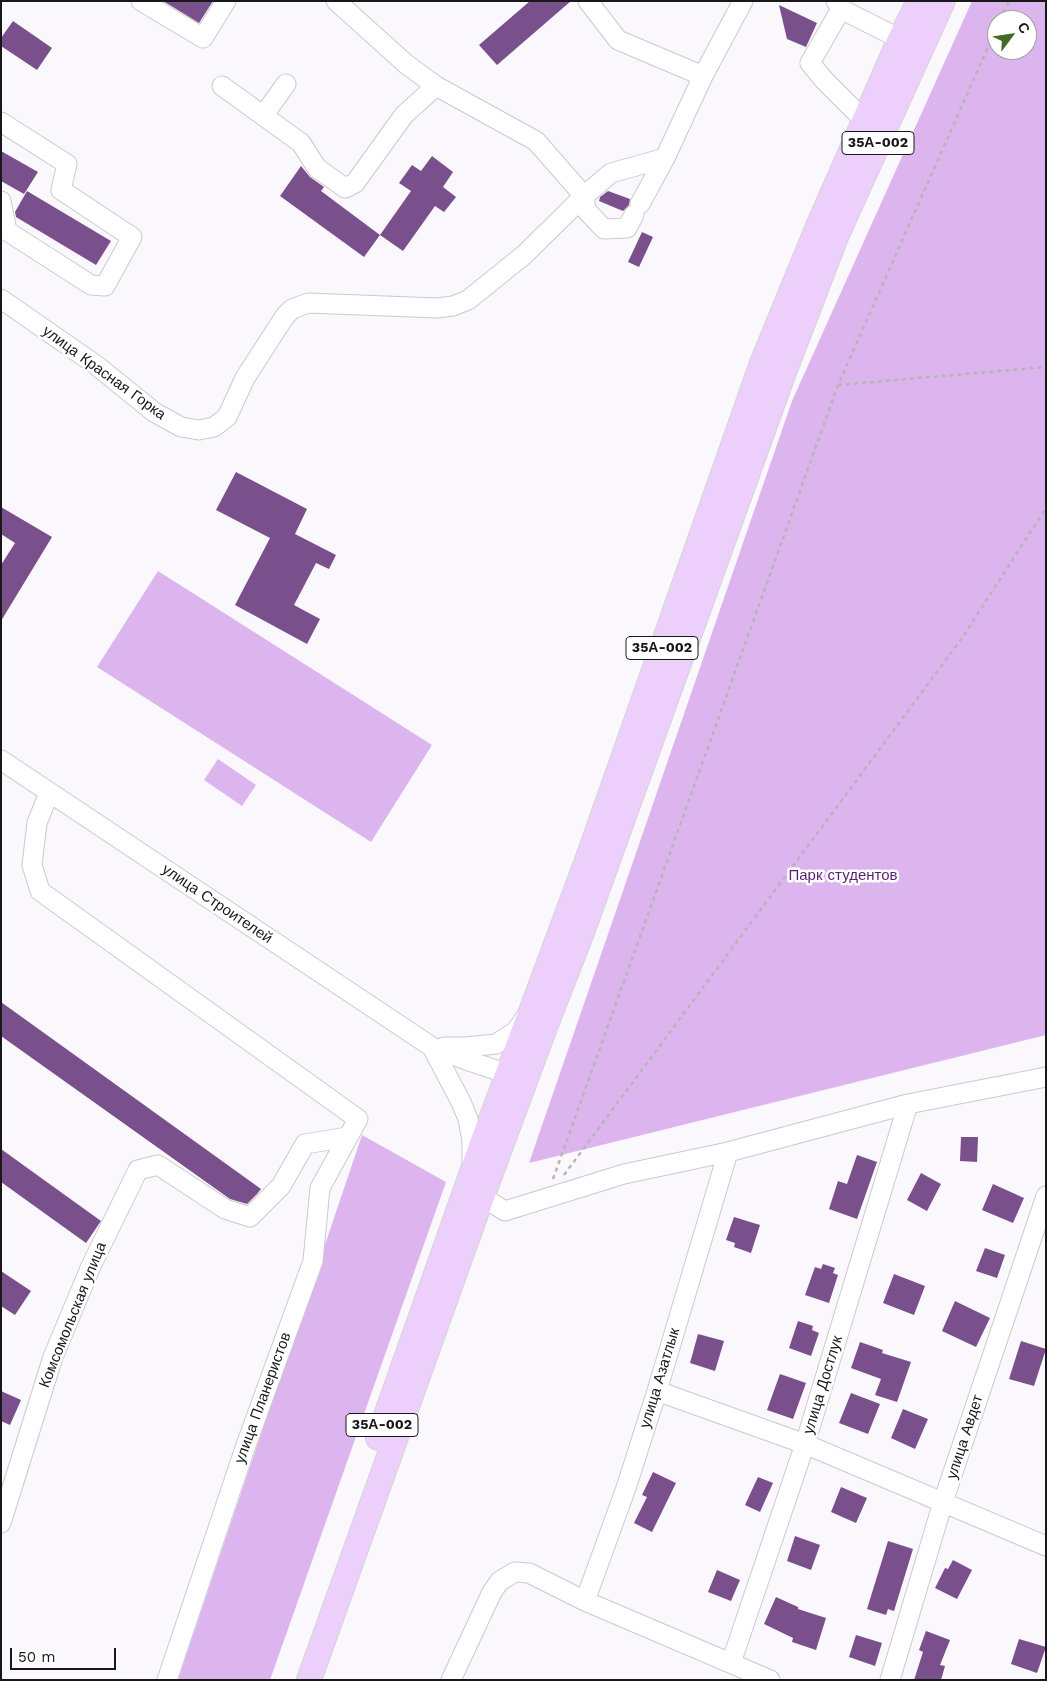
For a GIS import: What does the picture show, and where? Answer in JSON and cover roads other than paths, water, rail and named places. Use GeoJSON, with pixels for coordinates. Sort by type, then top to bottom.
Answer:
{"type":"FeatureCollection","features":[{"type":"Feature","properties":{"kind":"main road","name":"35А-002"},"geometry":{"type":"LineString","coordinates":[[309,1680],[482,1197],[517,1077],[534,1006],[762,363],[864,120],[919,1]]}},
{"type":"Feature","properties":{"kind":"main road","name":"35А-002"},"geometry":{"type":"LineString","coordinates":[[293,1680],[472,1171],[581,935],[745,480],[832,247],[943,1]]}},
{"type":"Feature","properties":{"kind":"street"},"geometry":{"type":"LineString","coordinates":[[141,1],[203,38],[226,1]]}},
{"type":"Feature","properties":{"kind":"street"},"geometry":{"type":"LineString","coordinates":[[336,1],[406,64],[436,86],[536,141],[584,196],[586,210],[604,230],[627,228],[665,158],[703,76],[743,1]]}},
{"type":"Feature","properties":{"kind":"street"},"geometry":{"type":"LineString","coordinates":[[588,1],[618,40],[703,76]]}},
{"type":"Feature","properties":{"kind":"street"},"geometry":{"type":"LineString","coordinates":[[864,120],[824,80],[810,63],[838,5],[900,39]]}},
{"type":"Feature","properties":{"kind":"street"},"geometry":{"type":"LineString","coordinates":[[263,116],[286,84]]}},
{"type":"Feature","properties":{"kind":"street"},"geometry":{"type":"LineString","coordinates":[[222,86],[301,143],[317,168],[345,188],[355,184],[404,115],[436,86]]}},
{"type":"Feature","properties":{"kind":"street"},"geometry":{"type":"LineString","coordinates":[[1,122],[67,164],[61,190],[132,237],[105,286],[91,285],[7,231],[1,202]]}},
{"type":"Feature","properties":{"kind":"street","name":"улица Красная Горка"},"geometry":{"type":"LineString","coordinates":[[1,299],[96,364],[154,412],[181,427],[199,430],[214,427],[227,417],[245,378],[285,316],[292,309],[308,303],[438,308],[454,306],[468,300],[524,255],[584,196],[611,173],[665,158]]}},
{"type":"Feature","properties":{"kind":"street","name":"улица Строителей"},"geometry":{"type":"LineString","coordinates":[[1,760],[432,1047],[517,1077]]}},
{"type":"Feature","properties":{"kind":"street","name":"улица Планеристов"},"geometry":{"type":"LineString","coordinates":[[49,793],[37,823],[32,865],[40,892],[358,1119],[320,1188],[313,1261],[246,1445],[167,1680]]}},
{"type":"Feature","properties":{"kind":"street"},"geometry":{"type":"LineString","coordinates":[[472,1171],[472,1140],[468,1119],[432,1047],[466,1047],[496,1044],[516,1031],[534,1006]]}},
{"type":"Feature","properties":{"kind":"street"},"geometry":{"type":"LineString","coordinates":[[482,1197],[505,1211],[624,1174],[728,1152],[908,1104],[1046,1077]]}},
{"type":"Feature","properties":{"kind":"street","name":"улица Достлук"},"geometry":{"type":"LineString","coordinates":[[731,1663],[805,1444],[908,1104]]}},
{"type":"Feature","properties":{"kind":"street","name":"Комсомольская улица"},"geometry":{"type":"LineString","coordinates":[[1,1523],[53,1357],[91,1266],[138,1170],[158,1165],[225,1209],[250,1217],[281,1186],[305,1144],[348,1137]]}},
{"type":"Feature","properties":{"kind":"street","name":"улица Азатлык"},"geometry":{"type":"LineString","coordinates":[[585,1601],[626,1488],[657,1391],[728,1152]]}},
{"type":"Feature","properties":{"kind":"street","name":"улица Авдет"},"geometry":{"type":"LineString","coordinates":[[890,1680],[943,1502],[1046,1196]]}},
{"type":"Feature","properties":{"kind":"street"},"geometry":{"type":"LineString","coordinates":[[657,1391],[805,1444],[1046,1546]]}},
{"type":"Feature","properties":{"kind":"street"},"geometry":{"type":"LineString","coordinates":[[451,1680],[492,1592],[500,1580],[515,1572],[529,1573],[585,1601],[770,1680]]}},
{"type":"Feature","properties":{"kind":"park label","name":"Парк студентов"},"geometry":{"type":"Point","coordinates":[843,876]}}]}
